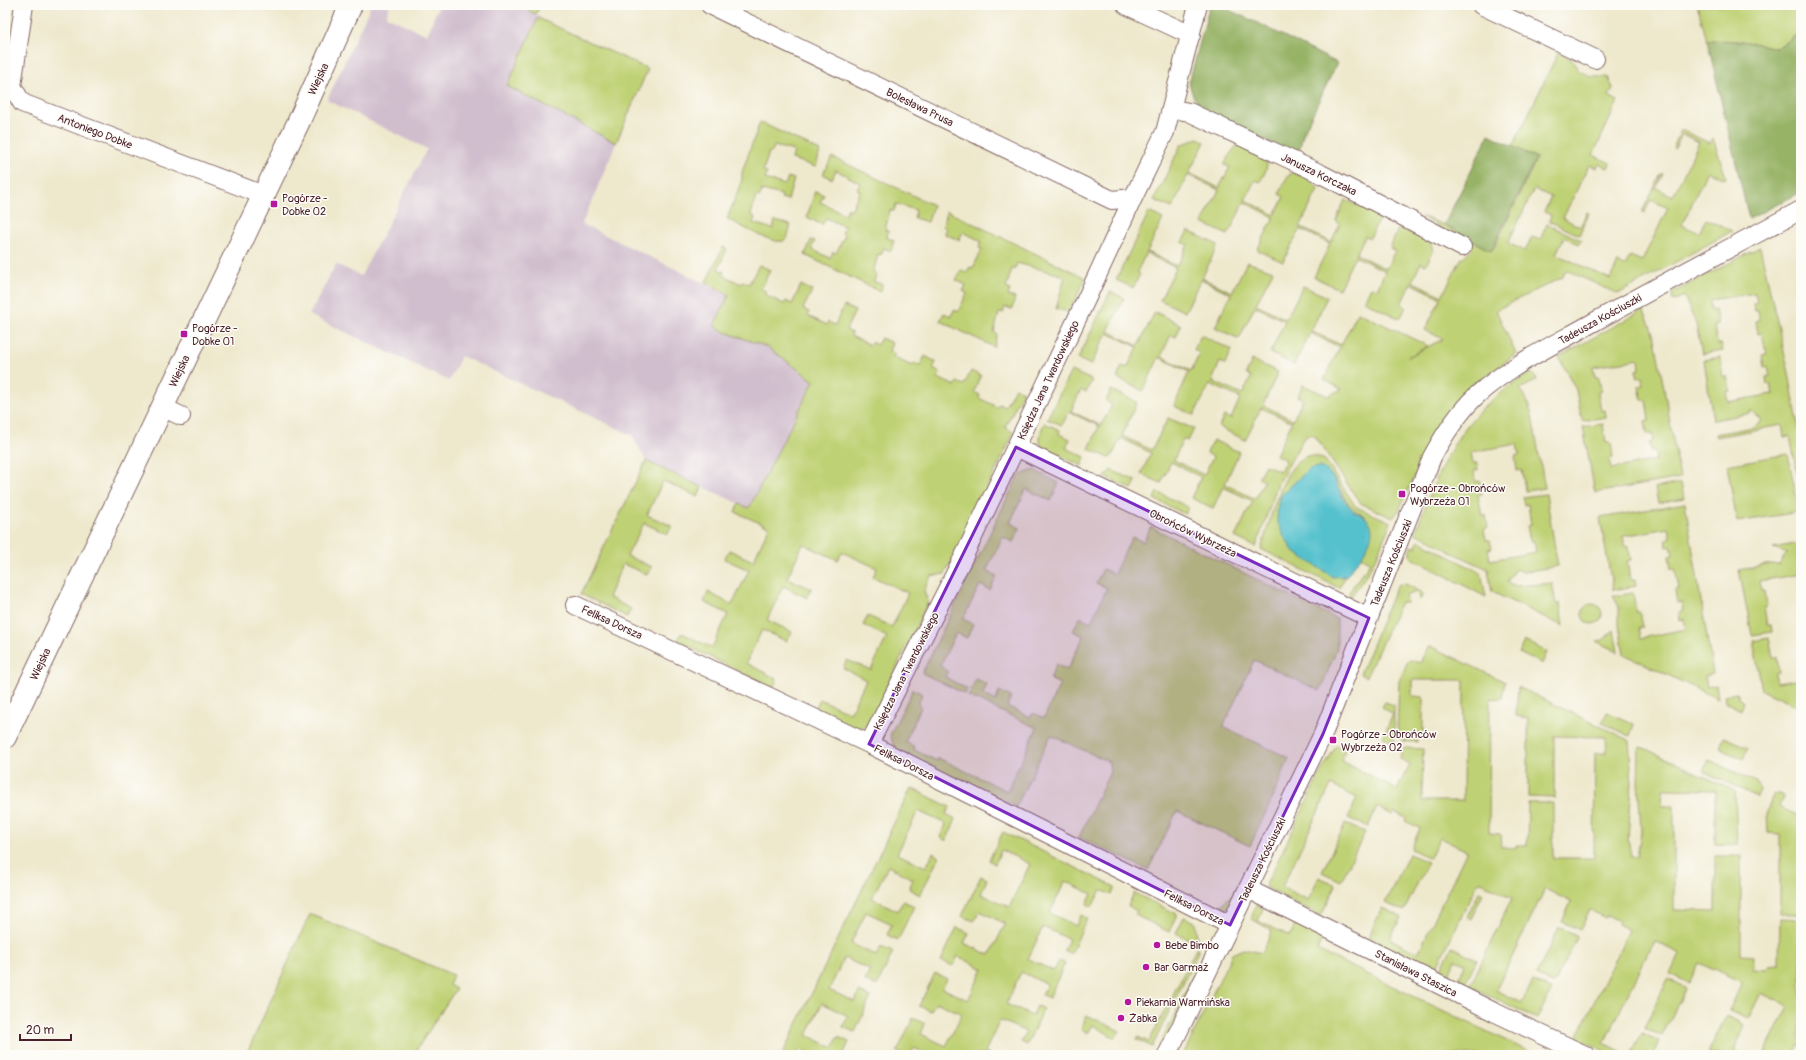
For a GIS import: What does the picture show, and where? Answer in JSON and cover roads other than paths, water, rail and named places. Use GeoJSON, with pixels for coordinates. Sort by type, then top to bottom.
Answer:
{"type":"FeatureCollection","features":[{"type":"Feature","properties":{"kind":"street","name":"Antoniego Dobke"},"geometry":{"type":"LineString","coordinates":[[24,5],[12,86],[22,103],[262,196]]}},
{"type":"Feature","properties":{"kind":"street","name":"Wiejska"},"geometry":{"type":"LineString","coordinates":[[5,737],[171,411],[262,196],[299,121],[351,5]]}},
{"type":"Feature","properties":{"kind":"street","name":"Bolesława Prusa"},"geometry":{"type":"LineString","coordinates":[[710,5],[1112,200],[1133,198]]}},
{"type":"Feature","properties":{"kind":"street"},"geometry":{"type":"LineString","coordinates":[[1126,5],[1191,36]]}},
{"type":"Feature","properties":{"kind":"street","name":"Księdza Jana Twardowskiego"},"geometry":{"type":"LineString","coordinates":[[869,744],[964,556],[1165,132],[1173,109],[1198,5]]}},
{"type":"Feature","properties":{"kind":"street"},"geometry":{"type":"LineString","coordinates":[[1481,5],[1595,59]]}},
{"type":"Feature","properties":{"kind":"street","name":"Janusza Korczaka"},"geometry":{"type":"LineString","coordinates":[[1173,109],[1189,112],[1321,174],[1462,247]]}},
{"type":"Feature","properties":{"kind":"street","name":"Tadeusza Kościuszki"},"geometry":{"type":"LineString","coordinates":[[1167,1055],[1323,734],[1432,457],[1453,422],[1476,396],[1505,373],[1538,353],[1801,210]]}},
{"type":"Feature","properties":{"kind":"street","name":"Obrońców Wybrzeża"},"geometry":{"type":"LineString","coordinates":[[1016,447],[1369,618]]}},
{"type":"Feature","properties":{"kind":"street","name":"Feliksa Dorsza"},"geometry":{"type":"LineString","coordinates":[[575,605],[869,744],[1230,925]]}},
{"type":"Feature","properties":{"kind":"street","name":"Stanisława Staszica"},"geometry":{"type":"LineString","coordinates":[[1248,889],[1494,1012],[1585,1055]]}},
{"type":"Feature","properties":{"kind":"water"},"geometry":{"type":"Polygon","coordinates":[[[1320,467],[1332,476],[1343,498],[1350,507],[1355,512],[1365,517],[1371,525],[1372,532],[1370,540],[1361,556],[1346,576],[1333,577],[1294,552],[1283,535],[1277,520],[1278,505],[1281,495],[1309,469],[1320,467]]]}},
{"type":"Feature","properties":{"kind":"place","name":"Pogórze - Dobke 02"},"geometry":{"type":"Point","coordinates":[274,204]}},
{"type":"Feature","properties":{"kind":"place","name":"Pogórze - Dobke 01"},"geometry":{"type":"Point","coordinates":[184,334]}},
{"type":"Feature","properties":{"kind":"place","name":"Pogórze - Obrońców Wybrzeża 01"},"geometry":{"type":"Point","coordinates":[1402,494]}},
{"type":"Feature","properties":{"kind":"place","name":"Pogórze - Obrońców Wybrzeża 02"},"geometry":{"type":"Point","coordinates":[1333,740]}},
{"type":"Feature","properties":{"kind":"place","name":"Bebe Bimbo"},"geometry":{"type":"Point","coordinates":[1157,945]}},
{"type":"Feature","properties":{"kind":"place","name":"Bar Garmaż"},"geometry":{"type":"Point","coordinates":[1146,967]}},
{"type":"Feature","properties":{"kind":"place","name":"Piekarnia Warmińska"},"geometry":{"type":"Point","coordinates":[1128,1002]}},
{"type":"Feature","properties":{"kind":"place","name":"Żabka"},"geometry":{"type":"Point","coordinates":[1121,1018]}}]}
